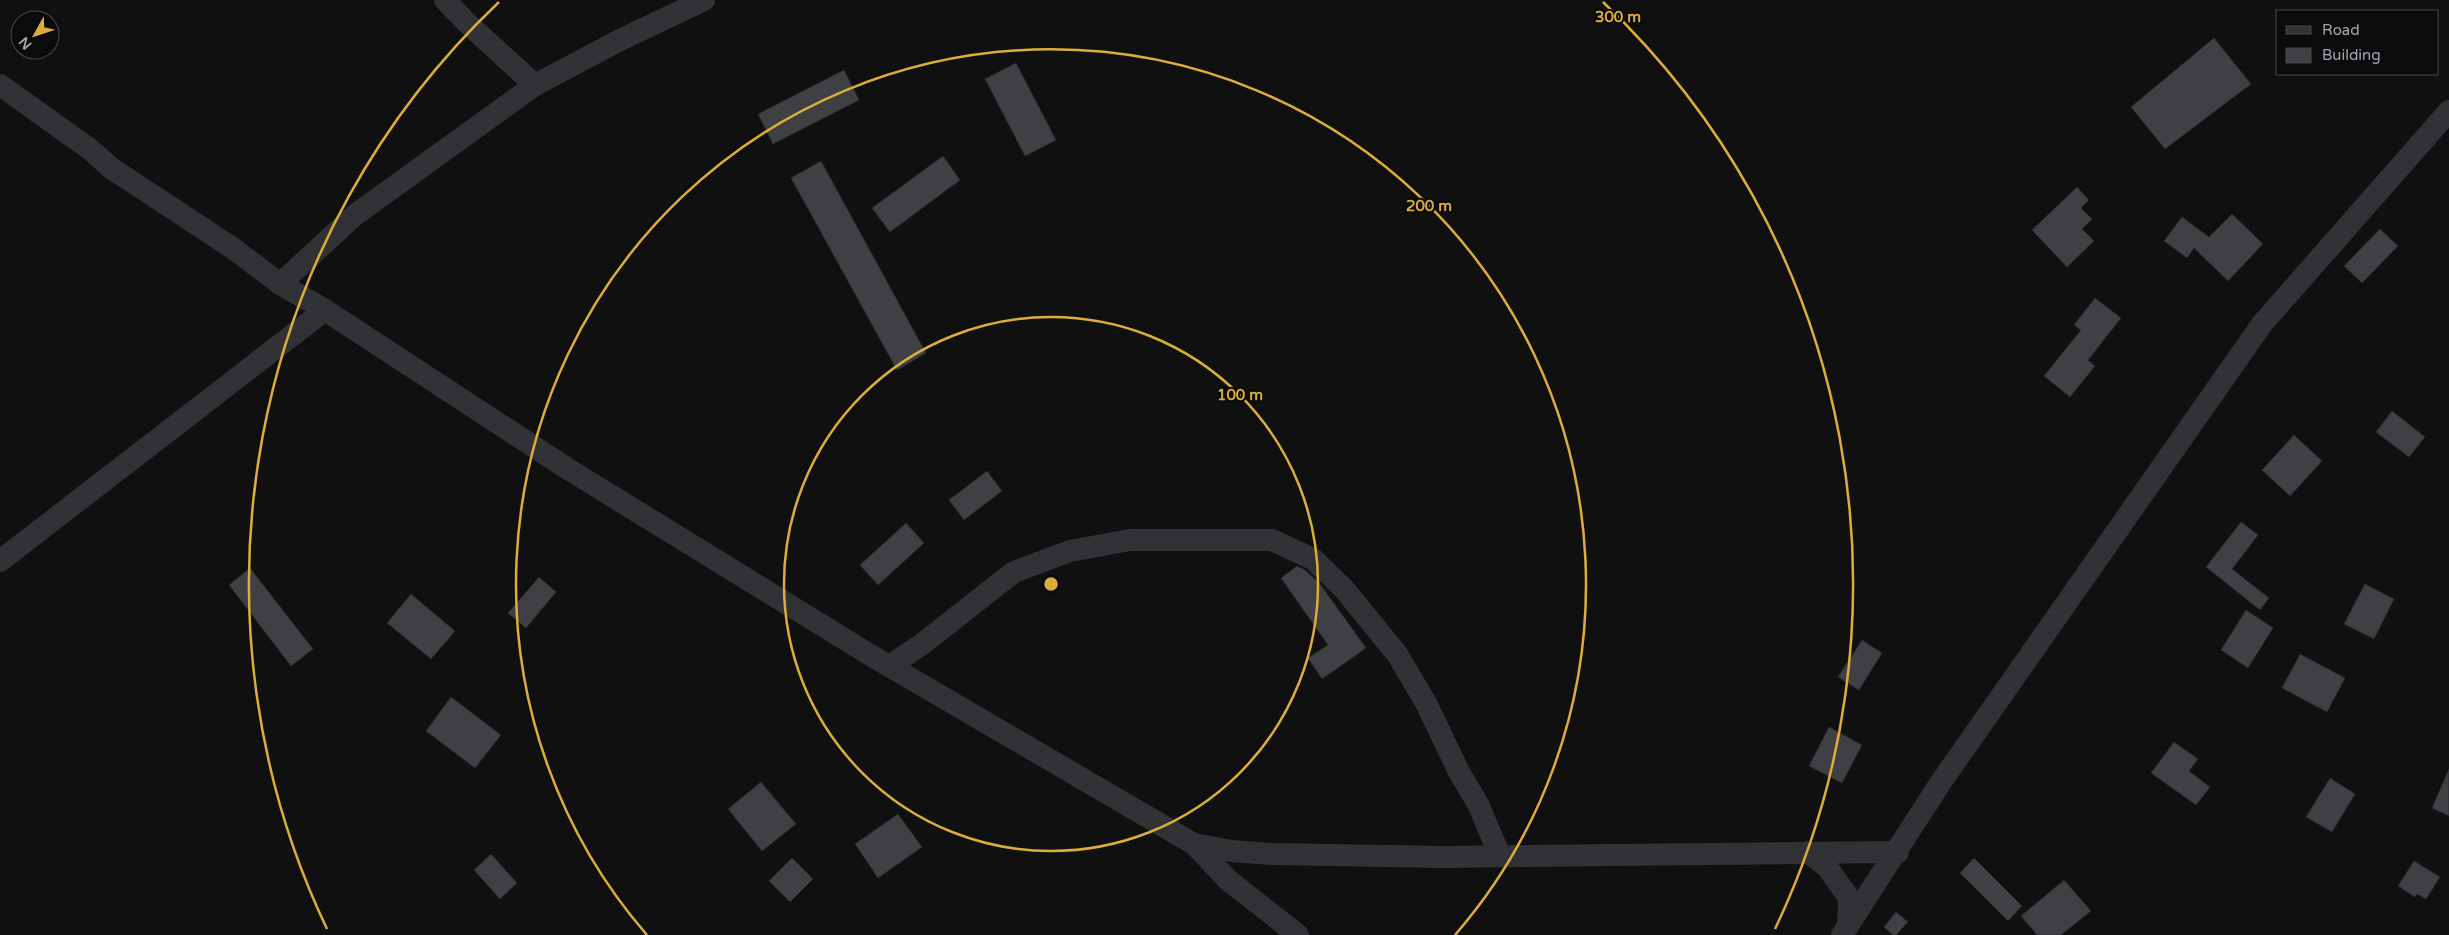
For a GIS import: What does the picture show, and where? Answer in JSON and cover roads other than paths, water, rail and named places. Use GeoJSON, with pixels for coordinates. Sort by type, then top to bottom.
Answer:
{"type":"FeatureCollection","features":[{"type":"Feature","properties":{"kind":"street"},"geometry":{"type":"LineString","coordinates":[[445,0],[466,22],[535,85]]}},
{"type":"Feature","properties":{"kind":"street"},"geometry":{"type":"LineString","coordinates":[[280,284],[355,215],[535,85],[620,40],[704,0]]}},
{"type":"Feature","properties":{"kind":"street"},"geometry":{"type":"LineString","coordinates":[[0,85],[91,150],[111,168],[234,249],[280,284],[325,310],[568,469],[889,666],[1194,844],[1228,880],[1298,935]]}},
{"type":"Feature","properties":{"kind":"street"},"geometry":{"type":"LineString","coordinates":[[1845,931],[1898,852],[1941,782],[2262,324],[2449,111]]}},
{"type":"Feature","properties":{"kind":"street"},"geometry":{"type":"LineString","coordinates":[[0,561],[325,310]]}},
{"type":"Feature","properties":{"kind":"street"},"geometry":{"type":"LineString","coordinates":[[889,666],[921,645],[1014,572],[1070,551],[1130,540],[1272,540],[1313,559],[1344,589],[1397,654],[1426,703],[1459,772],[1478,804],[1500,856]]}},
{"type":"Feature","properties":{"kind":"street"},"geometry":{"type":"LineString","coordinates":[[1194,844],[1231,851],[1272,854],[1500,856],[1898,852]]}},
{"type":"Feature","properties":{"kind":"street"},"geometry":{"type":"LineString","coordinates":[[1808,852],[1827,866],[1849,898],[1845,931]]}}]}
